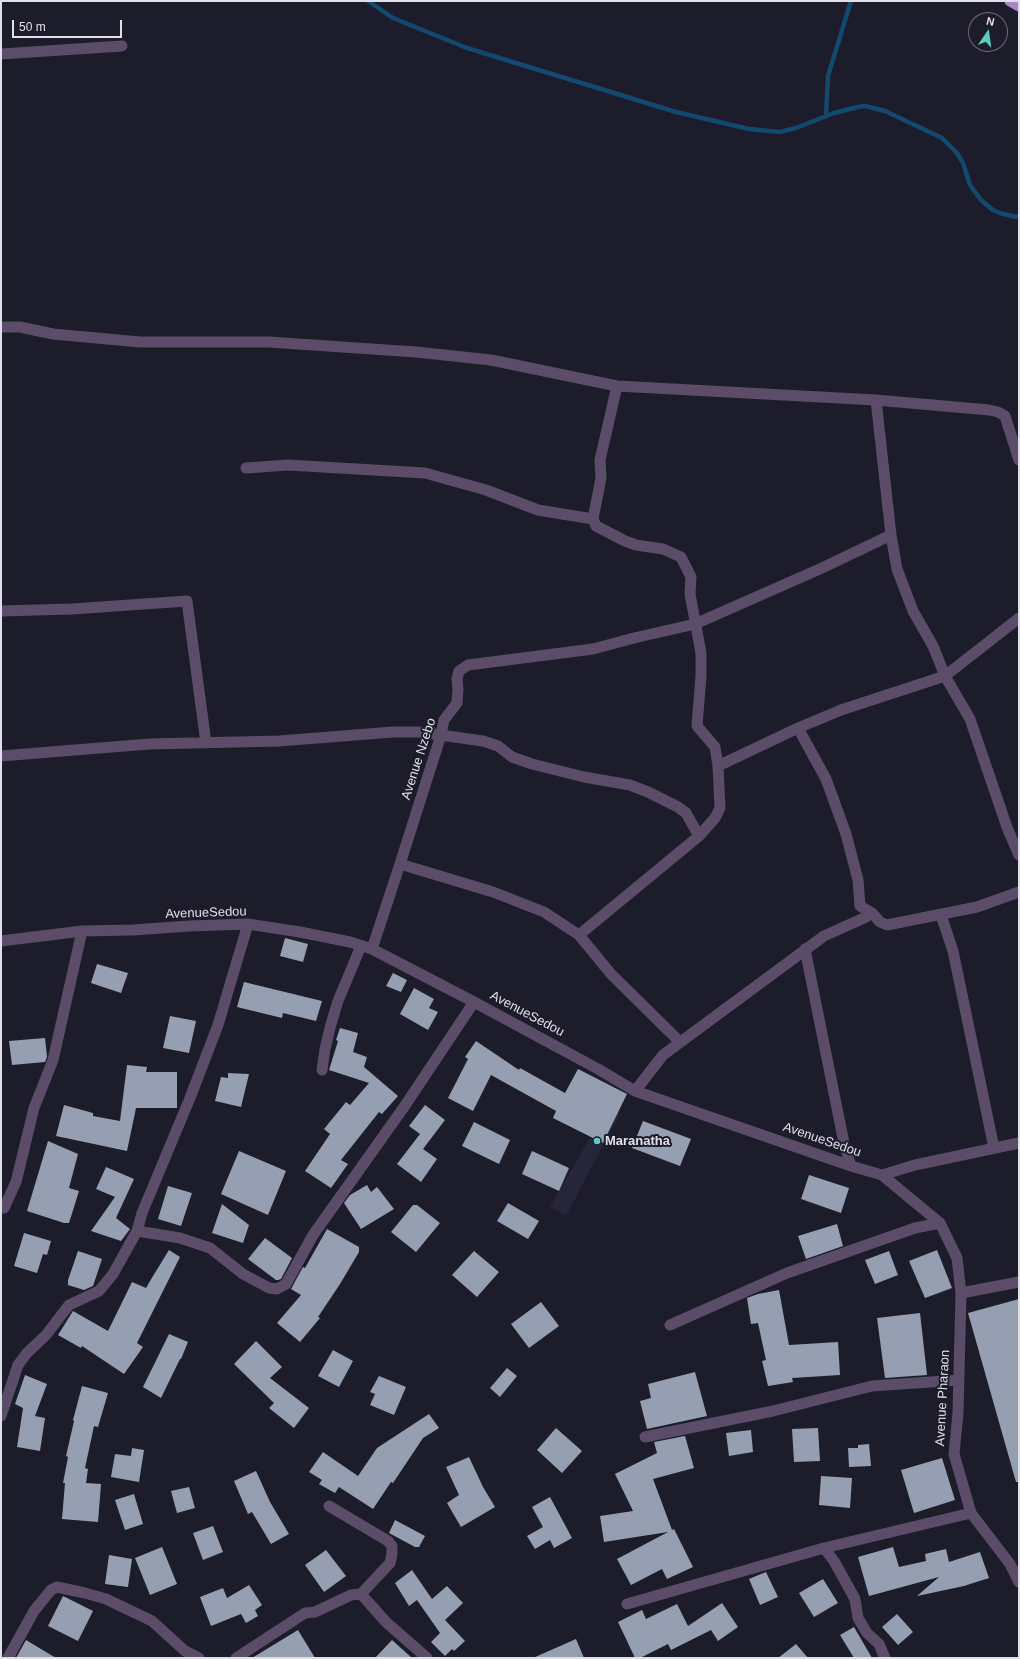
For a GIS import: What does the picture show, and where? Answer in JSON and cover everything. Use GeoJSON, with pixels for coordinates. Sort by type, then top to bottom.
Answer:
{"type":"FeatureCollection","features":[{"type":"Feature","properties":{"kind":"highway"},"geometry":{"type":"LineString","coordinates":[[1010,1],[1019,6]]}},
{"type":"Feature","properties":{"kind":"street"},"geometry":{"type":"LineString","coordinates":[[1,54],[122,46]]}},
{"type":"Feature","properties":{"kind":"street"},"geometry":{"type":"LineString","coordinates":[[1,327],[20,327],[53,334],[140,342],[269,342],[416,352],[491,360],[617,386],[876,400],[998,412],[1006,416],[1019,460]]}},
{"type":"Feature","properties":{"kind":"street"},"geometry":{"type":"LineString","coordinates":[[579,935],[699,836],[720,808],[718,766],[715,747],[697,726],[702,676],[701,653],[690,594],[691,577],[681,557],[664,550],[636,545],[625,541],[596,526],[594,519],[601,478],[600,460],[617,386]]}},
{"type":"Feature","properties":{"kind":"street"},"geometry":{"type":"LineString","coordinates":[[876,400],[896,569],[913,611],[933,646],[945,676],[970,719],[1008,830],[1019,855]]}},
{"type":"Feature","properties":{"kind":"street"},"geometry":{"type":"LineString","coordinates":[[246,468],[288,465],[425,473],[486,490],[538,510],[594,519]]}},
{"type":"Feature","properties":{"kind":"street"},"geometry":{"type":"LineString","coordinates":[[695,624],[822,568],[891,535]]}},
{"type":"Feature","properties":{"kind":"street"},"geometry":{"type":"LineString","coordinates":[[1,611],[72,609],[186,601],[206,743]]}},
{"type":"Feature","properties":{"kind":"street"},"geometry":{"type":"LineString","coordinates":[[718,766],[798,728],[841,710],[945,676],[1019,618]]}},
{"type":"Feature","properties":{"kind":"street","name":"Avenue Nzebo"},"geometry":{"type":"LineString","coordinates":[[322,1070],[324,1049],[336,1009],[367,947],[400,864],[441,735],[444,720],[457,703],[457,679],[459,671],[468,665],[593,649],[695,624]]}},
{"type":"Feature","properties":{"kind":"street"},"geometry":{"type":"LineString","coordinates":[[798,728],[826,779],[846,834],[858,880],[860,906],[872,913],[880,922],[887,925],[941,915],[977,907],[1019,892]]}},
{"type":"Feature","properties":{"kind":"street"},"geometry":{"type":"LineString","coordinates":[[1,756],[149,744],[279,741],[393,732],[419,732],[483,741],[498,746],[512,757],[532,764],[584,777],[630,785],[678,807],[686,813],[699,836]]}},
{"type":"Feature","properties":{"kind":"street"},"geometry":{"type":"LineString","coordinates":[[400,864],[493,892],[544,912],[579,935],[611,974],[680,1042]]}},
{"type":"Feature","properties":{"kind":"street"},"geometry":{"type":"LineString","coordinates":[[635,1091],[663,1055],[680,1042],[824,936],[872,913]]}},
{"type":"Feature","properties":{"kind":"street"},"geometry":{"type":"LineString","coordinates":[[941,915],[953,951],[994,1148]]}},
{"type":"Feature","properties":{"kind":"street"},"geometry":{"type":"LineString","coordinates":[[1,1416],[18,1365],[27,1352],[46,1335],[69,1305],[99,1291],[113,1274],[137,1231],[142,1213],[190,1098],[218,1025],[248,924]]}},
{"type":"Feature","properties":{"kind":"street","name":"AvenueSedou"},"geometry":{"type":"LineString","coordinates":[[1,941],[82,931],[248,924],[300,932],[367,947],[474,1002],[591,1065],[635,1091],[851,1166],[882,1175],[940,1223],[956,1258],[961,1293]]}},
{"type":"Feature","properties":{"kind":"street"},"geometry":{"type":"LineString","coordinates":[[1,1208],[4,1208],[16,1182],[34,1108],[53,1060],[82,931]]}},
{"type":"Feature","properties":{"kind":"street"},"geometry":{"type":"LineString","coordinates":[[805,949],[844,1143],[851,1166]]}},
{"type":"Feature","properties":{"kind":"street"},"geometry":{"type":"LineString","coordinates":[[137,1231],[180,1238],[210,1248],[243,1274],[268,1288],[277,1289],[286,1284],[313,1235],[404,1107],[474,1002]]}},
{"type":"Feature","properties":{"kind":"street"},"geometry":{"type":"LineString","coordinates":[[882,1175],[915,1165],[1019,1143]]}},
{"type":"Feature","properties":{"kind":"street"},"geometry":{"type":"LineString","coordinates":[[670,1325],[787,1273],[915,1228],[940,1223]]}},
{"type":"Feature","properties":{"kind":"street"},"geometry":{"type":"LineString","coordinates":[[961,1293],[1019,1282]]}},
{"type":"Feature","properties":{"kind":"street","name":"Avenue Pharaon"},"geometry":{"type":"LineString","coordinates":[[961,1293],[959,1380],[954,1454],[971,1513],[1010,1564],[1019,1582]]}},
{"type":"Feature","properties":{"kind":"street"},"geometry":{"type":"LineString","coordinates":[[645,1436],[773,1411],[872,1386],[959,1380]]}},
{"type":"Feature","properties":{"kind":"street"},"geometry":{"type":"LineString","coordinates":[[236,1658],[305,1613],[316,1612],[351,1595],[361,1594],[390,1563],[392,1546],[388,1541],[329,1506]]}},
{"type":"Feature","properties":{"kind":"street"},"geometry":{"type":"LineString","coordinates":[[628,1604],[824,1548],[971,1513]]}},
{"type":"Feature","properties":{"kind":"street"},"geometry":{"type":"LineString","coordinates":[[824,1548],[831,1556],[855,1599],[858,1618],[868,1633],[879,1644],[885,1658]]}},
{"type":"Feature","properties":{"kind":"street"},"geometry":{"type":"LineString","coordinates":[[8,1658],[34,1611],[51,1590],[57,1587],[85,1592],[106,1599],[152,1621],[186,1651],[199,1658]]}},
{"type":"Feature","properties":{"kind":"street"},"geometry":{"type":"LineString","coordinates":[[361,1594],[386,1622],[427,1658]]}},
{"type":"Feature","properties":{"kind":"shaded area","name":"Maranatha"},"geometry":{"type":"Polygon","coordinates":[[[607,1108],[619,1115],[566,1216],[550,1207],[607,1108]]]}},
{"type":"Feature","properties":{"kind":"building"},"geometry":{"type":"Polygon","coordinates":[[[285,938],[308,944],[303,962],[280,956],[285,938]]]}},
{"type":"Feature","properties":{"kind":"building"},"geometry":{"type":"Polygon","coordinates":[[[97,964],[128,973],[121,993],[91,983],[97,964]]]}},
{"type":"Feature","properties":{"kind":"building"},"geometry":{"type":"Polygon","coordinates":[[[393,973],[407,980],[401,992],[386,986],[393,973]]]}},
{"type":"Feature","properties":{"kind":"building"},"geometry":{"type":"Polygon","coordinates":[[[244,982],[322,1001],[316,1021],[283,1013],[282,1018],[237,1007],[244,982]]]}},
{"type":"Feature","properties":{"kind":"building"},"geometry":{"type":"Polygon","coordinates":[[[414,988],[434,999],[429,1008],[438,1012],[428,1030],[400,1014],[414,988]]]}},
{"type":"Feature","properties":{"kind":"building"},"geometry":{"type":"Polygon","coordinates":[[[170,1016],[196,1021],[189,1053],[163,1048],[170,1016]]]}},
{"type":"Feature","properties":{"kind":"building"},"geometry":{"type":"Polygon","coordinates":[[[340,1028],[358,1033],[353,1052],[367,1057],[364,1067],[398,1096],[382,1114],[379,1112],[341,1160],[348,1164],[331,1188],[305,1171],[330,1134],[324,1129],[346,1102],[350,1105],[369,1083],[329,1070],[338,1041],[336,1040],[340,1028]]]}},
{"type":"Feature","properties":{"kind":"building"},"geometry":{"type":"Polygon","coordinates":[[[45,1038],[47,1057],[45,1062],[12,1065],[9,1041],[45,1038]]]}},
{"type":"Feature","properties":{"kind":"building"},"geometry":{"type":"Polygon","coordinates":[[[476,1041],[519,1070],[520,1068],[565,1093],[578,1069],[627,1094],[603,1143],[553,1118],[556,1111],[491,1075],[473,1111],[448,1098],[468,1059],[465,1057],[476,1041]]]}},
{"type":"Feature","properties":{"kind":"building"},"geometry":{"type":"Polygon","coordinates":[[[127,1065],[147,1067],[146,1072],[177,1072],[177,1108],[136,1108],[127,1151],[56,1136],[64,1105],[93,1113],[93,1116],[120,1121],[127,1065]]]}},
{"type":"Feature","properties":{"kind":"building"},"geometry":{"type":"Polygon","coordinates":[[[228,1073],[249,1074],[241,1107],[215,1101],[221,1077],[228,1078],[228,1073]]]}},
{"type":"Feature","properties":{"kind":"building"},"geometry":{"type":"Polygon","coordinates":[[[425,1105],[445,1120],[423,1149],[437,1159],[421,1182],[397,1164],[420,1134],[409,1126],[425,1105]]]}},
{"type":"Feature","properties":{"kind":"building"},"geometry":{"type":"Polygon","coordinates":[[[643,1121],[691,1139],[680,1166],[632,1148],[643,1121]]]}},
{"type":"Feature","properties":{"kind":"building"},"geometry":{"type":"Polygon","coordinates":[[[474,1122],[510,1140],[499,1164],[462,1146],[474,1122]]]}},
{"type":"Feature","properties":{"kind":"building"},"geometry":{"type":"Polygon","coordinates":[[[48,1141],[78,1154],[69,1188],[79,1191],[69,1223],[64,1223],[27,1211],[48,1141]]]}},
{"type":"Feature","properties":{"kind":"building"},"geometry":{"type":"Polygon","coordinates":[[[239,1151],[286,1171],[268,1215],[221,1194],[239,1151]]]}},
{"type":"Feature","properties":{"kind":"building"},"geometry":{"type":"Polygon","coordinates":[[[532,1151],[569,1168],[559,1191],[522,1174],[532,1151]]]}},
{"type":"Feature","properties":{"kind":"building"},"geometry":{"type":"Polygon","coordinates":[[[106,1167],[134,1179],[116,1218],[130,1229],[121,1241],[91,1231],[115,1197],[96,1189],[106,1167]]]}},
{"type":"Feature","properties":{"kind":"building"},"geometry":{"type":"Polygon","coordinates":[[[809,1175],[849,1188],[841,1213],[801,1199],[809,1175]]]}},
{"type":"Feature","properties":{"kind":"building"},"geometry":{"type":"Polygon","coordinates":[[[367,1185],[371,1192],[377,1187],[394,1209],[361,1229],[344,1203],[350,1195],[367,1185]]]}},
{"type":"Feature","properties":{"kind":"building"},"geometry":{"type":"Polygon","coordinates":[[[168,1186],[192,1193],[181,1226],[158,1219],[168,1186]]]}},
{"type":"Feature","properties":{"kind":"building"},"geometry":{"type":"Polygon","coordinates":[[[508,1203],[539,1221],[528,1239],[497,1221],[508,1203]]]}},
{"type":"Feature","properties":{"kind":"building"},"geometry":{"type":"Polygon","coordinates":[[[222,1204],[249,1225],[243,1243],[212,1233],[222,1204]]]}},
{"type":"Feature","properties":{"kind":"building"},"geometry":{"type":"Polygon","coordinates":[[[413,1205],[417,1205],[440,1223],[416,1252],[391,1232],[413,1205]]]}},
{"type":"Feature","properties":{"kind":"building"},"geometry":{"type":"Polygon","coordinates":[[[837,1224],[843,1246],[806,1259],[798,1236],[837,1224]]]}},
{"type":"Feature","properties":{"kind":"building"},"geometry":{"type":"Polygon","coordinates":[[[327,1229],[359,1247],[359,1252],[318,1317],[320,1318],[300,1342],[277,1323],[301,1295],[291,1289],[303,1267],[305,1268],[327,1229]]]}},
{"type":"Feature","properties":{"kind":"building"},"geometry":{"type":"Polygon","coordinates":[[[24,1233],[51,1241],[47,1255],[43,1254],[37,1273],[14,1266],[24,1233]]]}},
{"type":"Feature","properties":{"kind":"building"},"geometry":{"type":"Polygon","coordinates":[[[265,1238],[292,1258],[281,1279],[276,1280],[248,1259],[265,1238]]]}},
{"type":"Feature","properties":{"kind":"building"},"geometry":{"type":"Polygon","coordinates":[[[169,1250],[180,1257],[137,1343],[143,1347],[124,1374],[82,1346],[81,1348],[58,1335],[73,1311],[108,1331],[132,1282],[146,1288],[169,1250]]]}},
{"type":"Feature","properties":{"kind":"building"},"geometry":{"type":"Polygon","coordinates":[[[937,1250],[952,1288],[925,1298],[909,1261],[937,1250]]]}},
{"type":"Feature","properties":{"kind":"building"},"geometry":{"type":"Polygon","coordinates":[[[78,1251],[102,1259],[93,1286],[84,1290],[68,1285],[68,1280],[78,1251]]]}},
{"type":"Feature","properties":{"kind":"building"},"geometry":{"type":"Polygon","coordinates":[[[474,1251],[499,1272],[477,1297],[452,1275],[474,1251]]]}},
{"type":"Feature","properties":{"kind":"building"},"geometry":{"type":"Polygon","coordinates":[[[889,1251],[898,1275],[875,1284],[865,1260],[889,1251]]]}},
{"type":"Feature","properties":{"kind":"building"},"geometry":{"type":"Polygon","coordinates":[[[779,1290],[789,1345],[838,1342],[840,1375],[792,1378],[793,1382],[768,1386],[762,1361],[766,1360],[758,1323],[751,1324],[747,1298],[758,1294],[779,1290]]]}},
{"type":"Feature","properties":{"kind":"building"},"geometry":{"type":"Polygon","coordinates":[[[1019,1299],[1019,1482],[1016,1482],[968,1313],[1019,1299]]]}},
{"type":"Feature","properties":{"kind":"building"},"geometry":{"type":"Polygon","coordinates":[[[541,1302],[559,1326],[529,1348],[511,1324],[541,1302]]]}},
{"type":"Feature","properties":{"kind":"building"},"geometry":{"type":"Polygon","coordinates":[[[920,1313],[927,1375],[885,1378],[877,1318],[920,1313]]]}},
{"type":"Feature","properties":{"kind":"building"},"geometry":{"type":"Polygon","coordinates":[[[169,1334],[188,1342],[161,1398],[143,1387],[169,1334]]]}},
{"type":"Feature","properties":{"kind":"building"},"geometry":{"type":"Polygon","coordinates":[[[256,1341],[282,1367],[270,1378],[309,1408],[294,1428],[269,1408],[274,1403],[234,1364],[256,1341]]]}},
{"type":"Feature","properties":{"kind":"building"},"geometry":{"type":"Polygon","coordinates":[[[333,1350],[353,1361],[339,1387],[318,1376],[333,1350]]]}},
{"type":"Feature","properties":{"kind":"building"},"geometry":{"type":"Polygon","coordinates":[[[507,1368],[517,1376],[500,1397],[490,1388],[507,1368]]]}},
{"type":"Feature","properties":{"kind":"building"},"geometry":{"type":"Polygon","coordinates":[[[695,1372],[707,1416],[647,1429],[640,1401],[651,1398],[648,1384],[695,1372]]]}},
{"type":"Feature","properties":{"kind":"building"},"geometry":{"type":"Polygon","coordinates":[[[25,1375],[47,1384],[35,1416],[45,1418],[40,1451],[17,1447],[23,1408],[15,1404],[25,1375]]]}},
{"type":"Feature","properties":{"kind":"building"},"geometry":{"type":"Polygon","coordinates":[[[379,1376],[406,1387],[394,1415],[370,1405],[375,1394],[370,1392],[379,1376]]]}},
{"type":"Feature","properties":{"kind":"building"},"geometry":{"type":"Polygon","coordinates":[[[82,1386],[108,1393],[98,1427],[94,1426],[85,1468],[88,1469],[86,1483],[101,1484],[98,1522],[62,1519],[65,1483],[63,1483],[68,1457],[66,1456],[82,1386]]]}},
{"type":"Feature","properties":{"kind":"building"},"geometry":{"type":"Polygon","coordinates":[[[429,1414],[439,1428],[423,1438],[393,1483],[391,1482],[373,1509],[339,1487],[335,1493],[319,1484],[322,1480],[309,1472],[323,1452],[358,1476],[377,1448],[429,1414]]]}},
{"type":"Feature","properties":{"kind":"building"},"geometry":{"type":"Polygon","coordinates":[[[556,1428],[582,1451],[562,1473],[537,1450],[556,1428]]]}},
{"type":"Feature","properties":{"kind":"building"},"geometry":{"type":"Polygon","coordinates":[[[818,1428],[820,1461],[794,1462],[792,1429],[818,1428]]]}},
{"type":"Feature","properties":{"kind":"building"},"geometry":{"type":"Polygon","coordinates":[[[751,1430],[753,1452],[729,1456],[726,1433],[751,1430]]]}},
{"type":"Feature","properties":{"kind":"building"},"geometry":{"type":"Polygon","coordinates":[[[685,1436],[694,1468],[653,1479],[672,1530],[674,1529],[693,1567],[667,1579],[662,1569],[631,1585],[617,1559],[668,1532],[604,1542],[600,1516],[633,1511],[615,1474],[657,1453],[654,1442],[685,1436]]]}},
{"type":"Feature","properties":{"kind":"building"},"geometry":{"type":"Polygon","coordinates":[[[869,1444],[871,1466],[849,1467],[848,1448],[858,1448],[858,1445],[869,1444]]]}},
{"type":"Feature","properties":{"kind":"building"},"geometry":{"type":"Polygon","coordinates":[[[132,1448],[144,1450],[139,1482],[111,1477],[115,1454],[131,1456],[132,1448]]]}},
{"type":"Feature","properties":{"kind":"building"},"geometry":{"type":"Polygon","coordinates":[[[469,1457],[483,1487],[495,1507],[461,1527],[447,1503],[459,1495],[446,1467],[469,1457]]]}},
{"type":"Feature","properties":{"kind":"building"},"geometry":{"type":"Polygon","coordinates":[[[942,1458],[955,1500],[914,1513],[901,1470],[942,1458]]]}},
{"type":"Feature","properties":{"kind":"building"},"geometry":{"type":"Polygon","coordinates":[[[256,1471],[270,1502],[289,1534],[271,1544],[252,1512],[248,1514],[234,1481],[256,1471]]]}},
{"type":"Feature","properties":{"kind":"building"},"geometry":{"type":"Polygon","coordinates":[[[821,1476],[852,1478],[850,1508],[819,1505],[821,1476]]]}},
{"type":"Feature","properties":{"kind":"building"},"geometry":{"type":"Polygon","coordinates":[[[189,1487],[195,1508],[177,1513],[171,1491],[189,1487]]]}},
{"type":"Feature","properties":{"kind":"building"},"geometry":{"type":"Polygon","coordinates":[[[134,1494],[143,1524],[125,1530],[115,1500],[134,1494]]]}},
{"type":"Feature","properties":{"kind":"building"},"geometry":{"type":"Polygon","coordinates":[[[550,1497],[572,1538],[554,1548],[550,1540],[535,1549],[527,1536],[543,1527],[532,1507],[550,1497]]]}},
{"type":"Feature","properties":{"kind":"building"},"geometry":{"type":"Polygon","coordinates":[[[395,1520],[425,1536],[419,1547],[415,1547],[389,1533],[395,1520]]]}},
{"type":"Feature","properties":{"kind":"building"},"geometry":{"type":"Polygon","coordinates":[[[213,1526],[223,1552],[203,1560],[193,1533],[213,1526]]]}},
{"type":"Feature","properties":{"kind":"building"},"geometry":{"type":"Polygon","coordinates":[[[162,1547],[177,1584],[150,1595],[135,1558],[162,1547]]]}},
{"type":"Feature","properties":{"kind":"building"},"geometry":{"type":"Polygon","coordinates":[[[893,1547],[899,1567],[926,1561],[925,1554],[946,1549],[949,1562],[980,1552],[989,1578],[964,1586],[917,1596],[939,1577],[869,1596],[858,1557],[893,1547]]]}},
{"type":"Feature","properties":{"kind":"building"},"geometry":{"type":"Polygon","coordinates":[[[326,1550],[346,1576],[324,1592],[305,1565],[326,1550]]]}},
{"type":"Feature","properties":{"kind":"building"},"geometry":{"type":"Polygon","coordinates":[[[109,1555],[132,1559],[128,1587],[105,1584],[109,1555]]]}},
{"type":"Feature","properties":{"kind":"building"},"geometry":{"type":"Polygon","coordinates":[[[412,1570],[432,1599],[447,1586],[463,1603],[445,1620],[465,1641],[454,1651],[452,1649],[445,1656],[431,1642],[440,1633],[417,1600],[409,1606],[395,1583],[412,1570]]]}},
{"type":"Feature","properties":{"kind":"building"},"geometry":{"type":"Polygon","coordinates":[[[766,1572],[778,1597],[760,1605],[749,1579],[766,1572]]]}},
{"type":"Feature","properties":{"kind":"building"},"geometry":{"type":"Polygon","coordinates":[[[823,1579],[838,1603],[814,1617],[799,1593],[823,1579]]]}},
{"type":"Feature","properties":{"kind":"building"},"geometry":{"type":"Polygon","coordinates":[[[249,1585],[262,1605],[255,1610],[258,1616],[246,1623],[241,1614],[211,1626],[200,1597],[223,1588],[227,1598],[249,1585]]]}},
{"type":"Feature","properties":{"kind":"building"},"geometry":{"type":"Polygon","coordinates":[[[63,1596],[93,1611],[78,1641],[48,1626],[63,1596]]]}},
{"type":"Feature","properties":{"kind":"building"},"geometry":{"type":"Polygon","coordinates":[[[722,1603],[738,1627],[718,1641],[711,1630],[671,1650],[668,1644],[640,1658],[635,1658],[618,1622],[642,1610],[646,1619],[677,1604],[688,1626],[722,1603]]]}},
{"type":"Feature","properties":{"kind":"building"},"geometry":{"type":"Polygon","coordinates":[[[897,1614],[913,1632],[898,1645],[882,1627],[897,1614]]]}},
{"type":"Feature","properties":{"kind":"building"},"geometry":{"type":"Polygon","coordinates":[[[854,1627],[872,1658],[854,1658],[840,1635],[854,1627]]]}},
{"type":"Feature","properties":{"kind":"building"},"geometry":{"type":"Polygon","coordinates":[[[298,1630],[315,1658],[252,1658],[298,1630]]]}},
{"type":"Feature","properties":{"kind":"building"},"geometry":{"type":"Polygon","coordinates":[[[576,1639],[584,1658],[533,1658],[576,1639]]]}},
{"type":"Feature","properties":{"kind":"building"},"geometry":{"type":"Polygon","coordinates":[[[26,1640],[56,1658],[16,1658],[26,1640]]]}},
{"type":"Feature","properties":{"kind":"building"},"geometry":{"type":"Polygon","coordinates":[[[392,1640],[412,1658],[375,1658],[392,1640]]]}},
{"type":"Feature","properties":{"kind":"building"},"geometry":{"type":"Polygon","coordinates":[[[796,1644],[808,1658],[778,1658],[796,1644]]]}},
{"type":"Feature","properties":{"kind":"waterway"},"geometry":{"type":"LineString","coordinates":[[368,1],[393,18],[467,48],[676,112],[749,129],[780,132],[796,128],[834,113],[865,106],[885,111],[942,138],[957,153],[963,163],[970,185],[981,200],[993,210],[1000,213],[1016,217],[1019,216]]}},
{"type":"Feature","properties":{"kind":"waterway"},"geometry":{"type":"LineString","coordinates":[[826,116],[828,76],[851,1]]}},
{"type":"Feature","properties":{"kind":"place","name":"Maranatha"},"geometry":{"type":"Point","coordinates":[597,1141]}}]}
